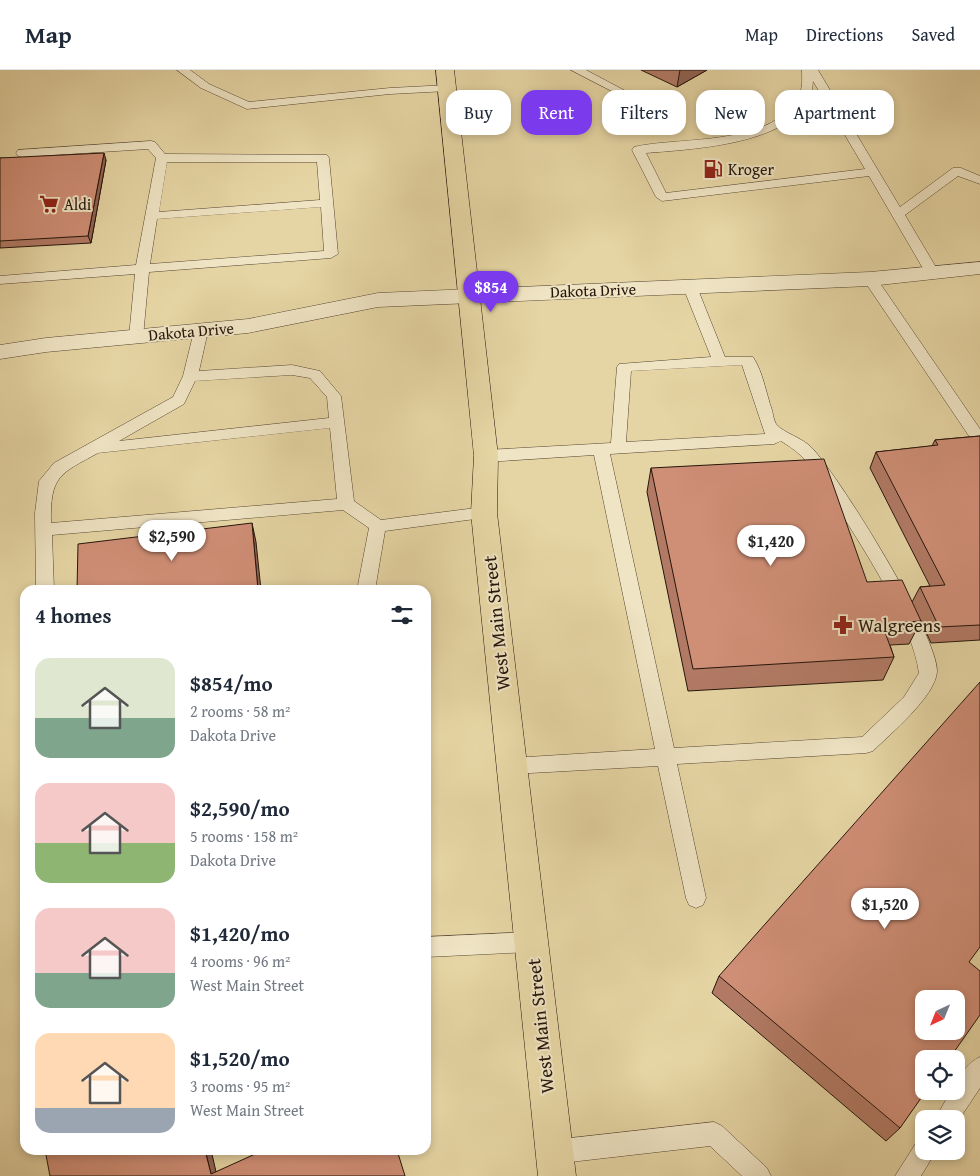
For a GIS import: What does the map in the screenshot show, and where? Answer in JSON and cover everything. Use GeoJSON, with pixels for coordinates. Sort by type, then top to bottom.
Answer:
{"type":"FeatureCollection","features":[{"type":"Feature","properties":{"kind":"main road","name":"West Main Street"},"geometry":{"type":"LineString","coordinates":[[446,79],[486,456],[484,513],[555,1164]]}},
{"type":"Feature","properties":{"kind":"street","name":"Dakota Drive"},"geometry":{"type":"LineString","coordinates":[[0,352],[46,345],[248,326],[378,300],[870,280],[980,268]]}},
{"type":"Feature","properties":{"kind":"lane"},"geometry":{"type":"LineString","coordinates":[[183,70],[205,86],[247,106],[390,91],[446,79]]}},
{"type":"Feature","properties":{"kind":"lane"},"geometry":{"type":"LineString","coordinates":[[577,70],[617,90]]}},
{"type":"Feature","properties":{"kind":"lane"},"geometry":{"type":"LineString","coordinates":[[810,70],[837,109],[933,274]]}},
{"type":"Feature","properties":{"kind":"lane"},"geometry":{"type":"LineString","coordinates":[[810,70],[806,92],[796,108],[767,130],[743,138],[638,150],[662,197],[873,172]]}},
{"type":"Feature","properties":{"kind":"lane"},"geometry":{"type":"LineString","coordinates":[[0,280],[331,254],[323,158],[162,158],[150,145],[22,153]]}},
{"type":"Feature","properties":{"kind":"lane"},"geometry":{"type":"LineString","coordinates":[[136,337],[142,270],[162,158]]}},
{"type":"Feature","properties":{"kind":"lane"},"geometry":{"type":"LineString","coordinates":[[897,215],[957,171],[980,180]]}},
{"type":"Feature","properties":{"kind":"lane"},"geometry":{"type":"LineString","coordinates":[[152,216],[326,202]]}},
{"type":"Feature","properties":{"kind":"lane"},"geometry":{"type":"LineString","coordinates":[[870,280],[980,441]]}},
{"type":"Feature","properties":{"kind":"lane"},"geometry":{"type":"LineString","coordinates":[[690,287],[720,362]]}},
{"type":"Feature","properties":{"kind":"lane"},"geometry":{"type":"LineString","coordinates":[[45,585],[43,513],[47,481],[60,468],[178,400],[190,376],[201,330]]}},
{"type":"Feature","properties":{"kind":"lane"},"geometry":{"type":"LineString","coordinates":[[486,456],[610,449],[774,438],[748,360],[624,367],[610,449],[666,756],[696,898]]}},
{"type":"Feature","properties":{"kind":"lane"},"geometry":{"type":"LineString","coordinates":[[190,376],[292,370],[315,374],[334,396],[346,504]]}},
{"type":"Feature","properties":{"kind":"lane"},"geometry":{"type":"LineString","coordinates":[[93,449],[337,422]]}},
{"type":"Feature","properties":{"kind":"lane"},"geometry":{"type":"LineString","coordinates":[[512,766],[866,744],[920,692],[929,672],[920,638],[900,597],[824,474],[806,451],[771,428]]}},
{"type":"Feature","properties":{"kind":"lane"},"geometry":{"type":"LineString","coordinates":[[43,530],[346,504],[378,526],[484,513]]}},
{"type":"Feature","properties":{"kind":"lane"},"geometry":{"type":"LineString","coordinates":[[367,585],[378,526]]}},
{"type":"Feature","properties":{"kind":"lane"},"geometry":{"type":"LineString","coordinates":[[431,947],[530,942]]}},
{"type":"Feature","properties":{"kind":"lane"},"geometry":{"type":"LineString","coordinates":[[952,1110],[980,1068]]}},
{"type":"Feature","properties":{"kind":"lane"},"geometry":{"type":"LineString","coordinates":[[555,1164],[714,1134],[759,1176]]}},
{"type":"Feature","properties":{"kind":"lane"},"geometry":{"type":"LineString","coordinates":[[907,1176],[918,1160]]}},
{"type":"Feature","properties":{"kind":"building","name":"Aldi"},"geometry":{"type":"Polygon","coordinates":[[[104,153],[88,236],[0,241],[0,158],[104,153]]]}},
{"type":"Feature","properties":{"kind":"building"},"geometry":{"type":"Polygon","coordinates":[[[980,436],[980,625],[939,627],[920,587],[945,585],[876,452],[938,445],[935,440],[980,436]]]}},
{"type":"Feature","properties":{"kind":"building","name":"Walgreens"},"geometry":{"type":"Polygon","coordinates":[[[824,459],[867,582],[902,580],[921,621],[882,624],[894,657],[693,669],[651,468],[824,459]]]}},
{"type":"Feature","properties":{"kind":"building"},"geometry":{"type":"Polygon","coordinates":[[[252,523],[258,585],[77,585],[78,544],[252,523]]]}},
{"type":"Feature","properties":{"kind":"building"},"geometry":{"type":"Polygon","coordinates":[[[980,682],[980,947],[969,962],[980,971],[980,1015],[965,1036],[965,990],[915,990],[915,1040],[962,1040],[955,1050],[915,1050],[915,1100],[920,1100],[900,1128],[719,976],[980,682]]]}},
{"type":"Feature","properties":{"kind":"building"},"geometry":{"type":"Polygon","coordinates":[[[46,1155],[206,1155],[211,1174],[253,1155],[399,1155],[405,1176],[50,1176],[46,1155]]]}},
{"type":"Feature","properties":{"kind":"place","name":"Kroger"},"geometry":{"type":"Point","coordinates":[713,169]}},
{"type":"Feature","properties":{"kind":"place","name":"Aldi"},"geometry":{"type":"Point","coordinates":[49,204]}},
{"type":"Feature","properties":{"kind":"place","name":"Walgreens"},"geometry":{"type":"Point","coordinates":[843,625]}}]}
